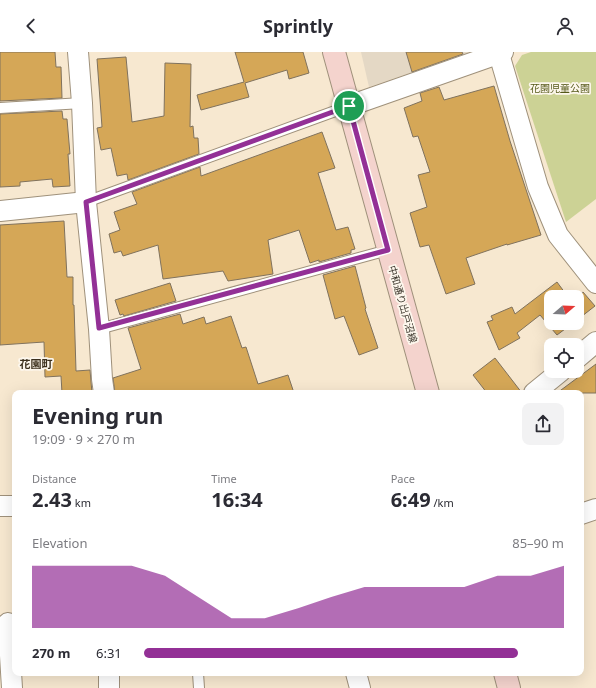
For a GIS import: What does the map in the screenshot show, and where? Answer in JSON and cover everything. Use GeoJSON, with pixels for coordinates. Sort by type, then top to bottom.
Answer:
{"type":"FeatureCollection","features":[{"type":"Feature","properties":{"kind":"street"},"geometry":{"type":"LineString","coordinates":[[78,52],[82,103],[86,202],[99,328],[104,390]]}},
{"type":"Feature","properties":{"kind":"street","name":"中和通り出戸沼線"},"geometry":{"type":"LineString","coordinates":[[334,52],[427,390]]}},
{"type":"Feature","properties":{"kind":"street"},"geometry":{"type":"LineString","coordinates":[[349,106],[501,53],[538,187],[558,235],[596,284]]}},
{"type":"Feature","properties":{"kind":"street"},"geometry":{"type":"LineString","coordinates":[[0,211],[86,202]]}},
{"type":"Feature","properties":{"kind":"street"},"geometry":{"type":"LineString","coordinates":[[584,352],[596,342]]}},
{"type":"Feature","properties":{"kind":"street"},"geometry":{"type":"LineString","coordinates":[[538,390],[552,378]]}},
{"type":"Feature","properties":{"kind":"street"},"geometry":{"type":"LineString","coordinates":[[0,506],[12,506]]}},
{"type":"Feature","properties":{"kind":"street"},"geometry":{"type":"LineString","coordinates":[[584,513],[596,509]]}},
{"type":"Feature","properties":{"kind":"street"},"geometry":{"type":"LineString","coordinates":[[8,623],[12,688]]}},
{"type":"Feature","properties":{"kind":"street"},"geometry":{"type":"LineString","coordinates":[[109,688],[110,676]]}},
{"type":"Feature","properties":{"kind":"street"},"geometry":{"type":"LineString","coordinates":[[357,676],[360,688]]}},
{"type":"Feature","properties":{"kind":"street"},"geometry":{"type":"LineString","coordinates":[[506,676],[509,688]]}},
{"type":"Feature","properties":{"kind":"lane"},"geometry":{"type":"LineString","coordinates":[[0,108],[82,103]]}},
{"type":"Feature","properties":{"kind":"lane"},"geometry":{"type":"LineString","coordinates":[[86,202],[349,106]]}},
{"type":"Feature","properties":{"kind":"lane"},"geometry":{"type":"LineString","coordinates":[[99,328],[388,250]]}},
{"type":"Feature","properties":{"kind":"lane"},"geometry":{"type":"LineString","coordinates":[[198,676],[199,688]]}},
{"type":"Feature","properties":{"kind":"shaded area"},"geometry":{"type":"Polygon","coordinates":[[[361,52],[471,52],[369,87],[361,52]]]}},
{"type":"Feature","properties":{"kind":"green space","name":"花園児童公園"},"geometry":{"type":"Polygon","coordinates":[[[531,52],[596,52],[596,199],[566,222],[515,66],[522,55],[531,52]]]}},
{"type":"Feature","properties":{"kind":"building"},"geometry":{"type":"Polygon","coordinates":[[[0,52],[55,52],[56,67],[61,67],[62,98],[0,101],[0,52]]]}},
{"type":"Feature","properties":{"kind":"building"},"geometry":{"type":"Polygon","coordinates":[[[235,52],[303,52],[309,73],[289,79],[287,70],[245,83],[249,97],[201,110],[197,95],[244,82],[235,52]]]}},
{"type":"Feature","properties":{"kind":"building"},"geometry":{"type":"Polygon","coordinates":[[[406,52],[462,52],[463,54],[412,72],[406,52]]]}},
{"type":"Feature","properties":{"kind":"building"},"geometry":{"type":"Polygon","coordinates":[[[126,57],[132,122],[164,116],[165,63],[191,64],[190,127],[193,126],[194,138],[198,138],[199,154],[128,180],[127,174],[117,176],[111,148],[101,150],[97,128],[102,127],[97,59],[126,57]]]}},
{"type":"Feature","properties":{"kind":"building"},"geometry":{"type":"Polygon","coordinates":[[[494,86],[510,141],[541,235],[507,244],[466,258],[475,284],[446,294],[429,245],[420,247],[410,213],[427,207],[418,175],[430,172],[418,136],[413,137],[404,108],[422,101],[420,93],[439,87],[444,100],[494,86]]]}},
{"type":"Feature","properties":{"kind":"building"},"geometry":{"type":"Polygon","coordinates":[[[62,111],[63,119],[67,119],[70,154],[68,154],[70,186],[53,187],[52,179],[20,182],[20,186],[0,187],[0,114],[62,111]]]}},
{"type":"Feature","properties":{"kind":"building"},"geometry":{"type":"Polygon","coordinates":[[[322,132],[335,168],[318,173],[336,230],[348,227],[355,249],[351,250],[351,253],[310,263],[299,230],[268,240],[273,274],[228,281],[223,271],[163,279],[158,245],[123,256],[121,251],[114,253],[109,234],[120,230],[114,212],[137,204],[132,192],[200,167],[201,176],[322,132]]]}},
{"type":"Feature","properties":{"kind":"building"},"geometry":{"type":"Polygon","coordinates":[[[64,221],[67,277],[73,277],[76,371],[90,370],[92,390],[62,390],[61,376],[45,377],[44,342],[0,345],[0,225],[64,221]]]}},
{"type":"Feature","properties":{"kind":"building"},"geometry":{"type":"Polygon","coordinates":[[[355,266],[366,308],[365,309],[378,348],[359,355],[344,316],[335,319],[323,275],[355,266]]]}},
{"type":"Feature","properties":{"kind":"building"},"geometry":{"type":"Polygon","coordinates":[[[557,282],[563,290],[546,290],[557,282]]]}},
{"type":"Feature","properties":{"kind":"building"},"geometry":{"type":"Polygon","coordinates":[[[170,283],[176,301],[124,316],[123,314],[120,315],[115,300],[170,283]]]}},
{"type":"Feature","properties":{"kind":"building"},"geometry":{"type":"Polygon","coordinates":[[[544,292],[544,320],[540,315],[517,333],[520,338],[499,350],[487,322],[493,320],[491,316],[512,307],[515,314],[544,292]]]}},
{"type":"Feature","properties":{"kind":"building"},"geometry":{"type":"Polygon","coordinates":[[[584,293],[595,306],[584,315],[584,293]]]}},
{"type":"Feature","properties":{"kind":"building"},"geometry":{"type":"Polygon","coordinates":[[[180,314],[183,324],[204,317],[206,324],[231,316],[242,348],[246,347],[258,384],[288,375],[293,390],[115,390],[113,378],[141,369],[128,328],[180,314]]]}},
{"type":"Feature","properties":{"kind":"building"},"geometry":{"type":"Polygon","coordinates":[[[553,330],[564,330],[557,335],[553,330]]]}},
{"type":"Feature","properties":{"kind":"building"},"geometry":{"type":"Polygon","coordinates":[[[495,358],[520,390],[485,390],[473,375],[495,358]]]}},
{"type":"Feature","properties":{"kind":"building"},"geometry":{"type":"Polygon","coordinates":[[[596,364],[596,393],[584,393],[584,390],[561,390],[577,378],[584,378],[584,373],[596,364]]]}},
{"type":"Feature","properties":{"kind":"district","name":"花園町"},"geometry":{"type":"Point","coordinates":[36,363]}},
{"type":"Feature","properties":{"kind":"route"},"geometry":{"type":"LineString","coordinates":[[349,106],[388,250],[99,328],[86,202],[349,106]]}}]}
